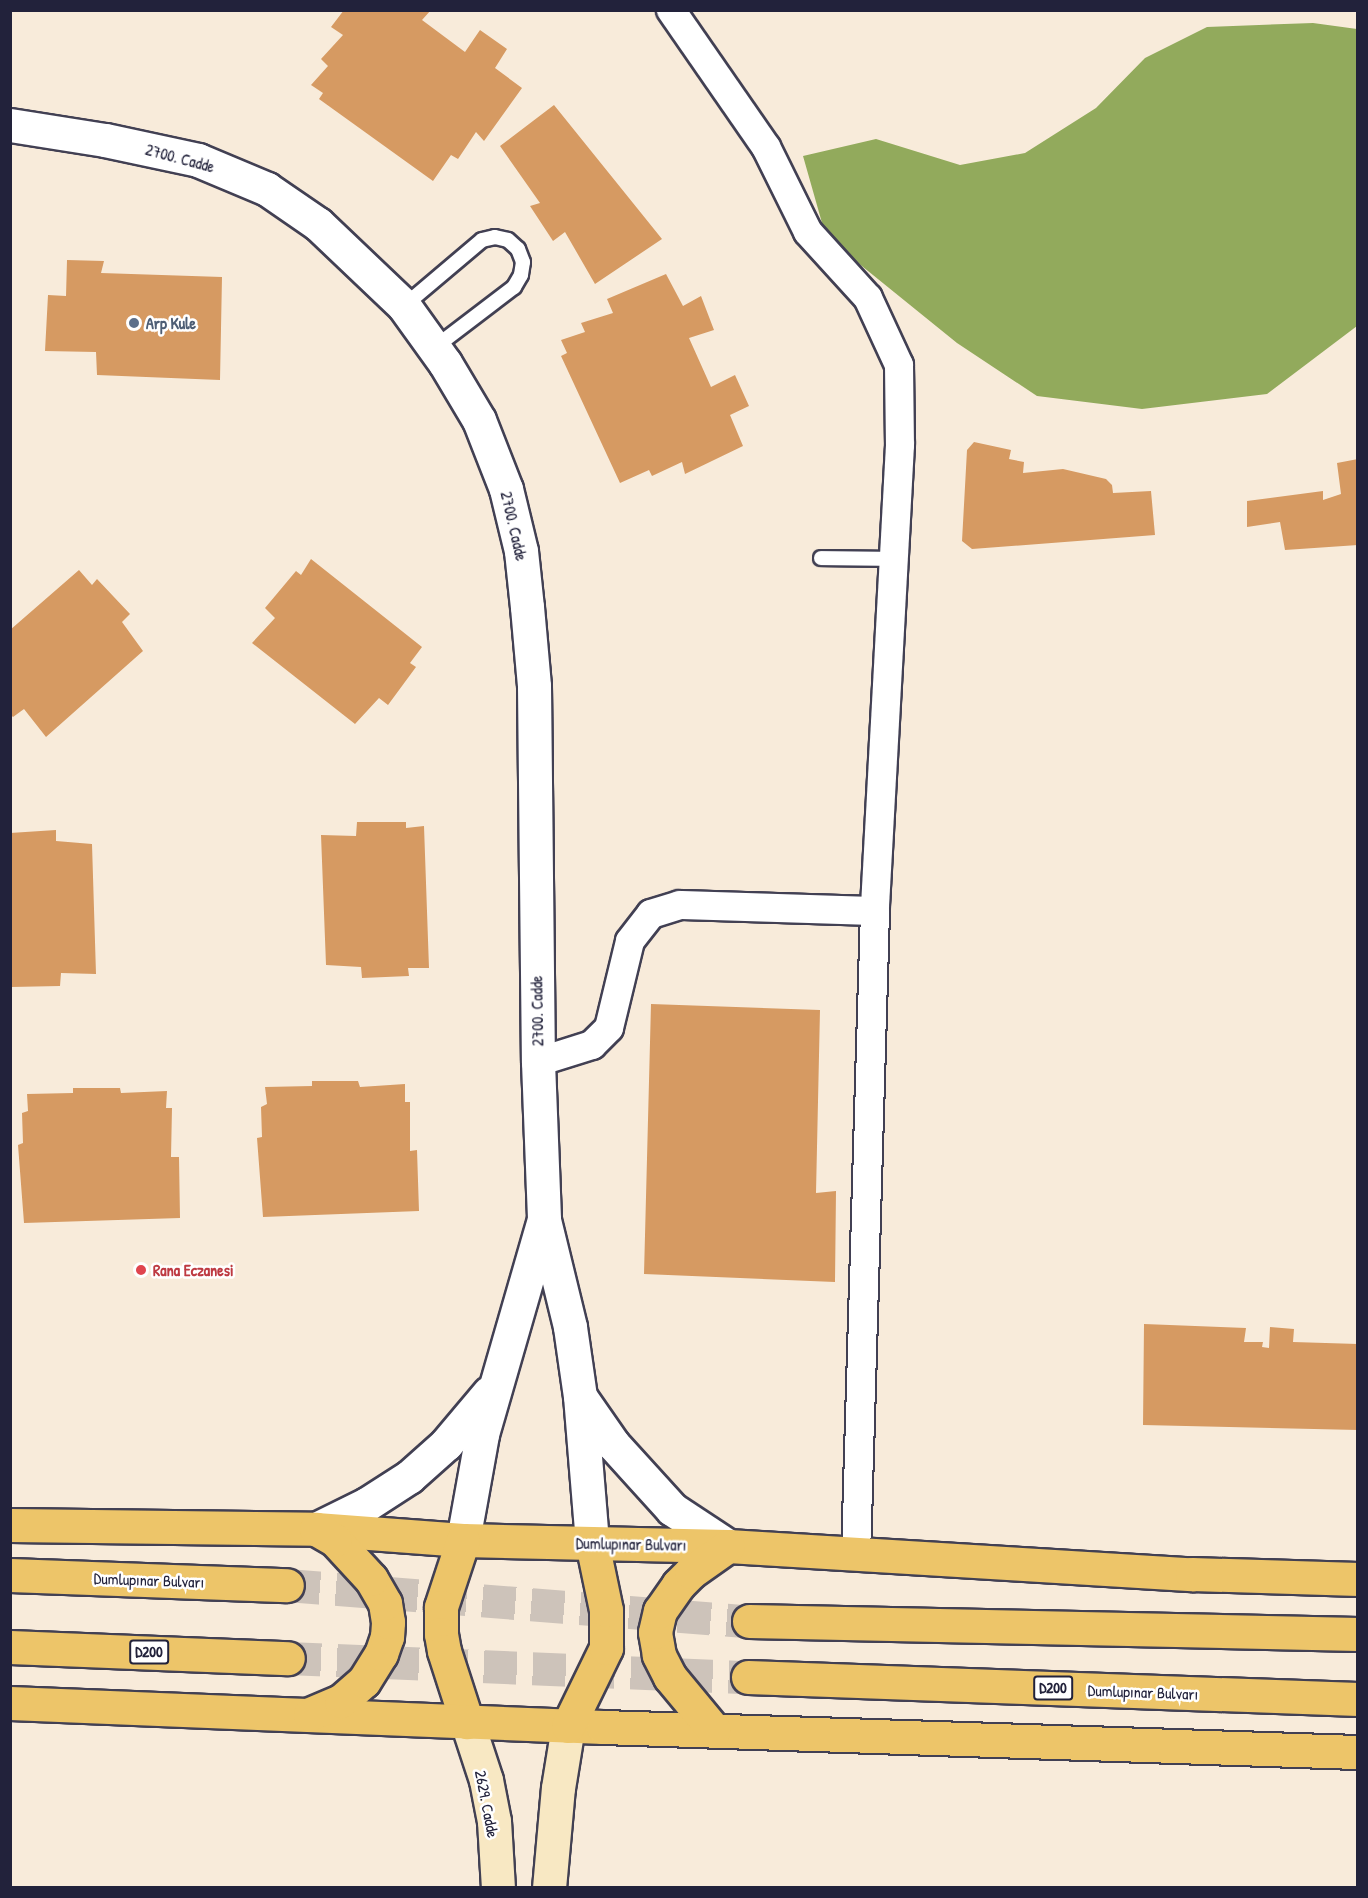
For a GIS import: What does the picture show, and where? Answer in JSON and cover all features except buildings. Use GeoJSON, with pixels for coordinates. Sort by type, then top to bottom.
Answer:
{"type":"FeatureCollection","features":[{"type":"Feature","properties":{"kind":"highway","name":"Dumlupınar Bulvarı"},"geometry":{"type":"LineString","coordinates":[[10,1525],[316,1529],[463,1540],[728,1546],[1192,1574],[1358,1579]]}},
{"type":"Feature","properties":{"kind":"highway"},"geometry":{"type":"LineString","coordinates":[[309,1715],[341,1701],[364,1681],[381,1654],[387,1637],[388,1622],[385,1603],[371,1579],[335,1540],[316,1529]]}},
{"type":"Feature","properties":{"kind":"highway"},"geometry":{"type":"LineString","coordinates":[[463,1540],[441,1607],[441,1634],[444,1652],[467,1722]]}},
{"type":"Feature","properties":{"kind":"highway"},"geometry":{"type":"LineString","coordinates":[[568,1726],[606,1648],[606,1610],[592,1543]]}},
{"type":"Feature","properties":{"kind":"highway"},"geometry":{"type":"LineString","coordinates":[[714,1730],[670,1677],[659,1655],[655,1632],[660,1611],[678,1585],[691,1572],[728,1546]]}},
{"type":"Feature","properties":{"kind":"highway","name":"Dumlupınar Bulvarı"},"geometry":{"type":"LineString","coordinates":[[10,1575],[287,1585]]}},
{"type":"Feature","properties":{"kind":"highway"},"geometry":{"type":"LineString","coordinates":[[749,1621],[1358,1634]]}},
{"type":"Feature","properties":{"kind":"highway","name":"D200"},"geometry":{"type":"LineString","coordinates":[[10,1647],[288,1658]]}},
{"type":"Feature","properties":{"kind":"highway","name":"Dumlupınar Bulvarı"},"geometry":{"type":"LineString","coordinates":[[748,1677],[1358,1699]]}},
{"type":"Feature","properties":{"kind":"highway"},"geometry":{"type":"LineString","coordinates":[[10,1702],[568,1726],[1358,1752]]}},
{"type":"Feature","properties":{"kind":"main road","name":"2629. Cadde"},"geometry":{"type":"LineString","coordinates":[[467,1722],[486,1780],[494,1821],[498,1887]]}},
{"type":"Feature","properties":{"kind":"main road"},"geometry":{"type":"LineString","coordinates":[[549,1887],[558,1788],[568,1726]]}},
{"type":"Feature","properties":{"kind":"street"},"geometry":{"type":"LineString","coordinates":[[671,10],[766,147],[808,232],[868,298],[899,365],[900,445],[875,910],[855,1554]]}},
{"type":"Feature","properties":{"kind":"street","name":"2700. Cadde"},"geometry":{"type":"LineString","coordinates":[[10,125],[105,140],[198,160],[267,189],[318,224],[404,306],[434,348],[479,420],[506,489],[521,551],[534,686],[538,1062],[544,1220],[570,1327],[580,1396],[592,1543]]}},
{"type":"Feature","properties":{"kind":"street"},"geometry":{"type":"LineString","coordinates":[[538,1062],[592,1045],[609,1028],[630,941],[651,914],[680,905],[875,910]]}},
{"type":"Feature","properties":{"kind":"street","name":"2700. Cadde"},"geometry":{"type":"LineString","coordinates":[[463,1540],[475,1467],[496,1385],[544,1220]]}},
{"type":"Feature","properties":{"kind":"street"},"geometry":{"type":"LineString","coordinates":[[316,1529],[367,1504],[409,1477],[446,1443],[496,1385]]}},
{"type":"Feature","properties":{"kind":"street"},"geometry":{"type":"LineString","coordinates":[[580,1396],[612,1444],[672,1509],[728,1546]]}},
{"type":"Feature","properties":{"kind":"lane"},"geometry":{"type":"LineString","coordinates":[[404,306],[482,240],[495,237],[508,240],[518,249],[523,262],[521,275],[514,287],[434,348]]}},
{"type":"Feature","properties":{"kind":"lane"},"geometry":{"type":"LineString","coordinates":[[821,558],[894,559]]}},
{"type":"Feature","properties":{"kind":"green space"},"geometry":{"type":"Polygon","coordinates":[[[1313,23],[1357,29],[1357,326],[1267,394],[1142,409],[1037,396],[957,343],[826,237],[803,156],[876,139],[960,165],[1025,153],[1096,108],[1145,58],[1207,27],[1313,23]]]}},
{"type":"Feature","properties":{"kind":"tunnel"},"geometry":{"type":"LineString","coordinates":[[287,1585],[749,1621]]}},
{"type":"Feature","properties":{"kind":"tunnel"},"geometry":{"type":"LineString","coordinates":[[288,1658],[748,1677]]}},
{"type":"Feature","properties":{"kind":"place","name":"Arp Kule"},"geometry":{"type":"Point","coordinates":[134,323]}},
{"type":"Feature","properties":{"kind":"place","name":"Rana Eczanesi"},"geometry":{"type":"Point","coordinates":[141,1270]}}]}
